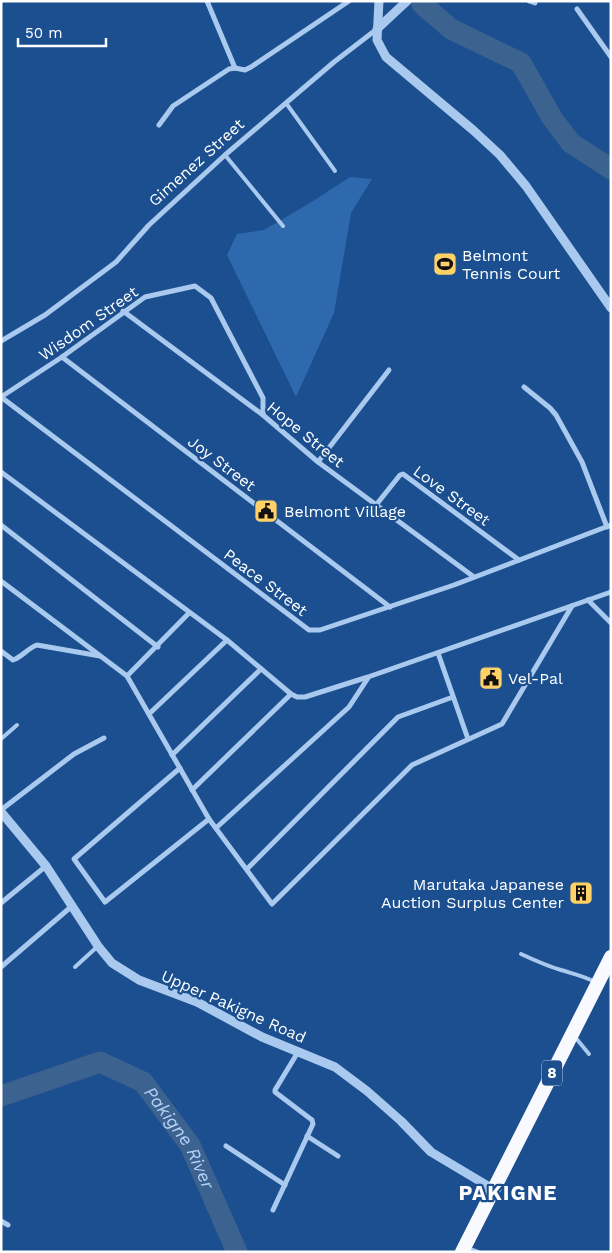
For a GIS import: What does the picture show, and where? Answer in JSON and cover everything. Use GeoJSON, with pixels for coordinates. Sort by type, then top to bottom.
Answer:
{"type":"FeatureCollection","features":[{"type":"Feature","properties":{"kind":"highway","name":"8"},"geometry":{"type":"LineString","coordinates":[[468,1250],[493,1189],[611,957]]}},
{"type":"Feature","properties":{"kind":"street"},"geometry":{"type":"LineString","coordinates":[[207,1],[235,68]]}},
{"type":"Feature","properties":{"kind":"street"},"geometry":{"type":"LineString","coordinates":[[159,125],[178,102],[229,69],[245,70],[251,67],[349,1]]}},
{"type":"Feature","properties":{"kind":"street"},"geometry":{"type":"LineString","coordinates":[[380,1],[377,40],[386,57],[500,155],[526,186],[611,308]]}},
{"type":"Feature","properties":{"kind":"street","name":"Gimenez Street"},"geometry":{"type":"LineString","coordinates":[[1,341],[45,316],[116,262],[149,225],[225,155],[408,1]]}},
{"type":"Feature","properties":{"kind":"street"},"geometry":{"type":"LineString","coordinates":[[576,9],[611,57]]}},
{"type":"Feature","properties":{"kind":"street","name":"Wisdom Street"},"geometry":{"type":"LineString","coordinates":[[1,397],[62,357],[144,296],[195,286],[212,298],[263,398],[263,415]]}},
{"type":"Feature","properties":{"kind":"street","name":"Hope Street"},"geometry":{"type":"LineString","coordinates":[[123,311],[263,415],[318,462],[474,578]]}},
{"type":"Feature","properties":{"kind":"street","name":"Joy Street"},"geometry":{"type":"LineString","coordinates":[[62,357],[390,607]]}},
{"type":"Feature","properties":{"kind":"street"},"geometry":{"type":"LineString","coordinates":[[318,462],[389,370]]}},
{"type":"Feature","properties":{"kind":"street"},"geometry":{"type":"LineString","coordinates":[[524,387],[556,415],[582,462],[609,526]]}},
{"type":"Feature","properties":{"kind":"street","name":"Peace Street"},"geometry":{"type":"LineString","coordinates":[[1,397],[309,630],[320,630],[474,578],[609,526]]}},
{"type":"Feature","properties":{"kind":"street"},"geometry":{"type":"LineString","coordinates":[[1,472],[227,640],[297,697],[305,697],[368,678],[611,592]]}},
{"type":"Feature","properties":{"kind":"street","name":"Love Street"},"geometry":{"type":"LineString","coordinates":[[376,504],[400,475],[403,474],[519,560]]}},
{"type":"Feature","properties":{"kind":"street"},"geometry":{"type":"LineString","coordinates":[[1,525],[158,647]]}},
{"type":"Feature","properties":{"kind":"street"},"geometry":{"type":"LineString","coordinates":[[1,581],[127,676],[209,819],[272,904],[412,765],[502,724],[572,606]]}},
{"type":"Feature","properties":{"kind":"street"},"geometry":{"type":"LineString","coordinates":[[588,600],[611,623]]}},
{"type":"Feature","properties":{"kind":"street"},"geometry":{"type":"LineString","coordinates":[[127,676],[158,647],[189,613]]}},
{"type":"Feature","properties":{"kind":"street"},"geometry":{"type":"LineString","coordinates":[[149,714],[227,640]]}},
{"type":"Feature","properties":{"kind":"street"},"geometry":{"type":"LineString","coordinates":[[1,651],[13,660],[37,645],[100,656]]}},
{"type":"Feature","properties":{"kind":"street"},"geometry":{"type":"LineString","coordinates":[[438,653],[468,740]]}},
{"type":"Feature","properties":{"kind":"street"},"geometry":{"type":"LineString","coordinates":[[172,755],[261,669]]}},
{"type":"Feature","properties":{"kind":"street"},"geometry":{"type":"LineString","coordinates":[[216,828],[350,707],[368,678]]}},
{"type":"Feature","properties":{"kind":"street"},"geometry":{"type":"LineString","coordinates":[[192,790],[291,694]]}},
{"type":"Feature","properties":{"kind":"street"},"geometry":{"type":"LineString","coordinates":[[247,869],[398,717],[453,697]]}},
{"type":"Feature","properties":{"kind":"street"},"geometry":{"type":"LineString","coordinates":[[1,811],[74,754],[104,738]]}},
{"type":"Feature","properties":{"kind":"street"},"geometry":{"type":"LineString","coordinates":[[180,768],[74,859],[104,902],[209,819]]}},
{"type":"Feature","properties":{"kind":"street","name":"Upper Pakigne Road"},"geometry":{"type":"LineString","coordinates":[[1,811],[46,866],[98,946],[112,963],[139,980],[197,1002],[262,1037],[335,1067],[367,1091],[432,1152],[493,1189]]}},
{"type":"Feature","properties":{"kind":"street"},"geometry":{"type":"LineString","coordinates":[[1,903],[46,866]]}},
{"type":"Feature","properties":{"kind":"street"},"geometry":{"type":"LineString","coordinates":[[1,966],[72,906]]}},
{"type":"Feature","properties":{"kind":"street"},"geometry":{"type":"LineString","coordinates":[[273,1210],[313,1124],[312,1120],[275,1092],[298,1052]]}},
{"type":"Feature","properties":{"kind":"street"},"geometry":{"type":"LineString","coordinates":[[307,1136],[338,1156]]}},
{"type":"Feature","properties":{"kind":"street"},"geometry":{"type":"LineString","coordinates":[[226,1146],[285,1185]]}},
{"type":"Feature","properties":{"kind":"street"},"geometry":{"type":"LineString","coordinates":[[1,1221],[8,1225]]}},
{"type":"Feature","properties":{"kind":"lane"},"geometry":{"type":"LineString","coordinates":[[286,103],[335,171]]}},
{"type":"Feature","properties":{"kind":"lane"},"geometry":{"type":"LineString","coordinates":[[225,155],[283,226]]}},
{"type":"Feature","properties":{"kind":"lane"},"geometry":{"type":"LineString","coordinates":[[1,739],[17,725]]}},
{"type":"Feature","properties":{"kind":"lane"},"geometry":{"type":"LineString","coordinates":[[75,967],[98,946]]}},
{"type":"Feature","properties":{"kind":"lane"},"geometry":{"type":"LineString","coordinates":[[521,954],[564,971],[583,976],[597,984]]}},
{"type":"Feature","properties":{"kind":"lane"},"geometry":{"type":"LineString","coordinates":[[572,1033],[589,1054]]}},
{"type":"Feature","properties":{"kind":"shaded area"},"geometry":{"type":"Polygon","coordinates":[[[350,177],[372,179],[351,213],[334,313],[296,397],[227,255],[237,234],[264,230],[350,177]]]}},
{"type":"Feature","properties":{"kind":"waterway"},"geometry":{"type":"LineString","coordinates":[[421,1],[422,4],[451,29],[521,63],[552,118],[571,143],[611,169]]}},
{"type":"Feature","properties":{"kind":"waterway","name":"Pakigne River"},"geometry":{"type":"LineString","coordinates":[[1,1096],[100,1062],[143,1082],[190,1145],[237,1252]]}},
{"type":"Feature","properties":{"kind":"place","name":"Belmont Tennis Court"},"geometry":{"type":"Point","coordinates":[445,264]}},
{"type":"Feature","properties":{"kind":"place","name":"Belmont Village"},"geometry":{"type":"Point","coordinates":[266,511]}},
{"type":"Feature","properties":{"kind":"place","name":"Vel-Pal"},"geometry":{"type":"Point","coordinates":[491,678]}},
{"type":"Feature","properties":{"kind":"place","name":"Marutaka Japanese Auction Surplus Center"},"geometry":{"type":"Point","coordinates":[581,893]}},
{"type":"Feature","properties":{"kind":"district","name":"PAKIGNE"},"geometry":{"type":"Point","coordinates":[508,1193]}}]}
